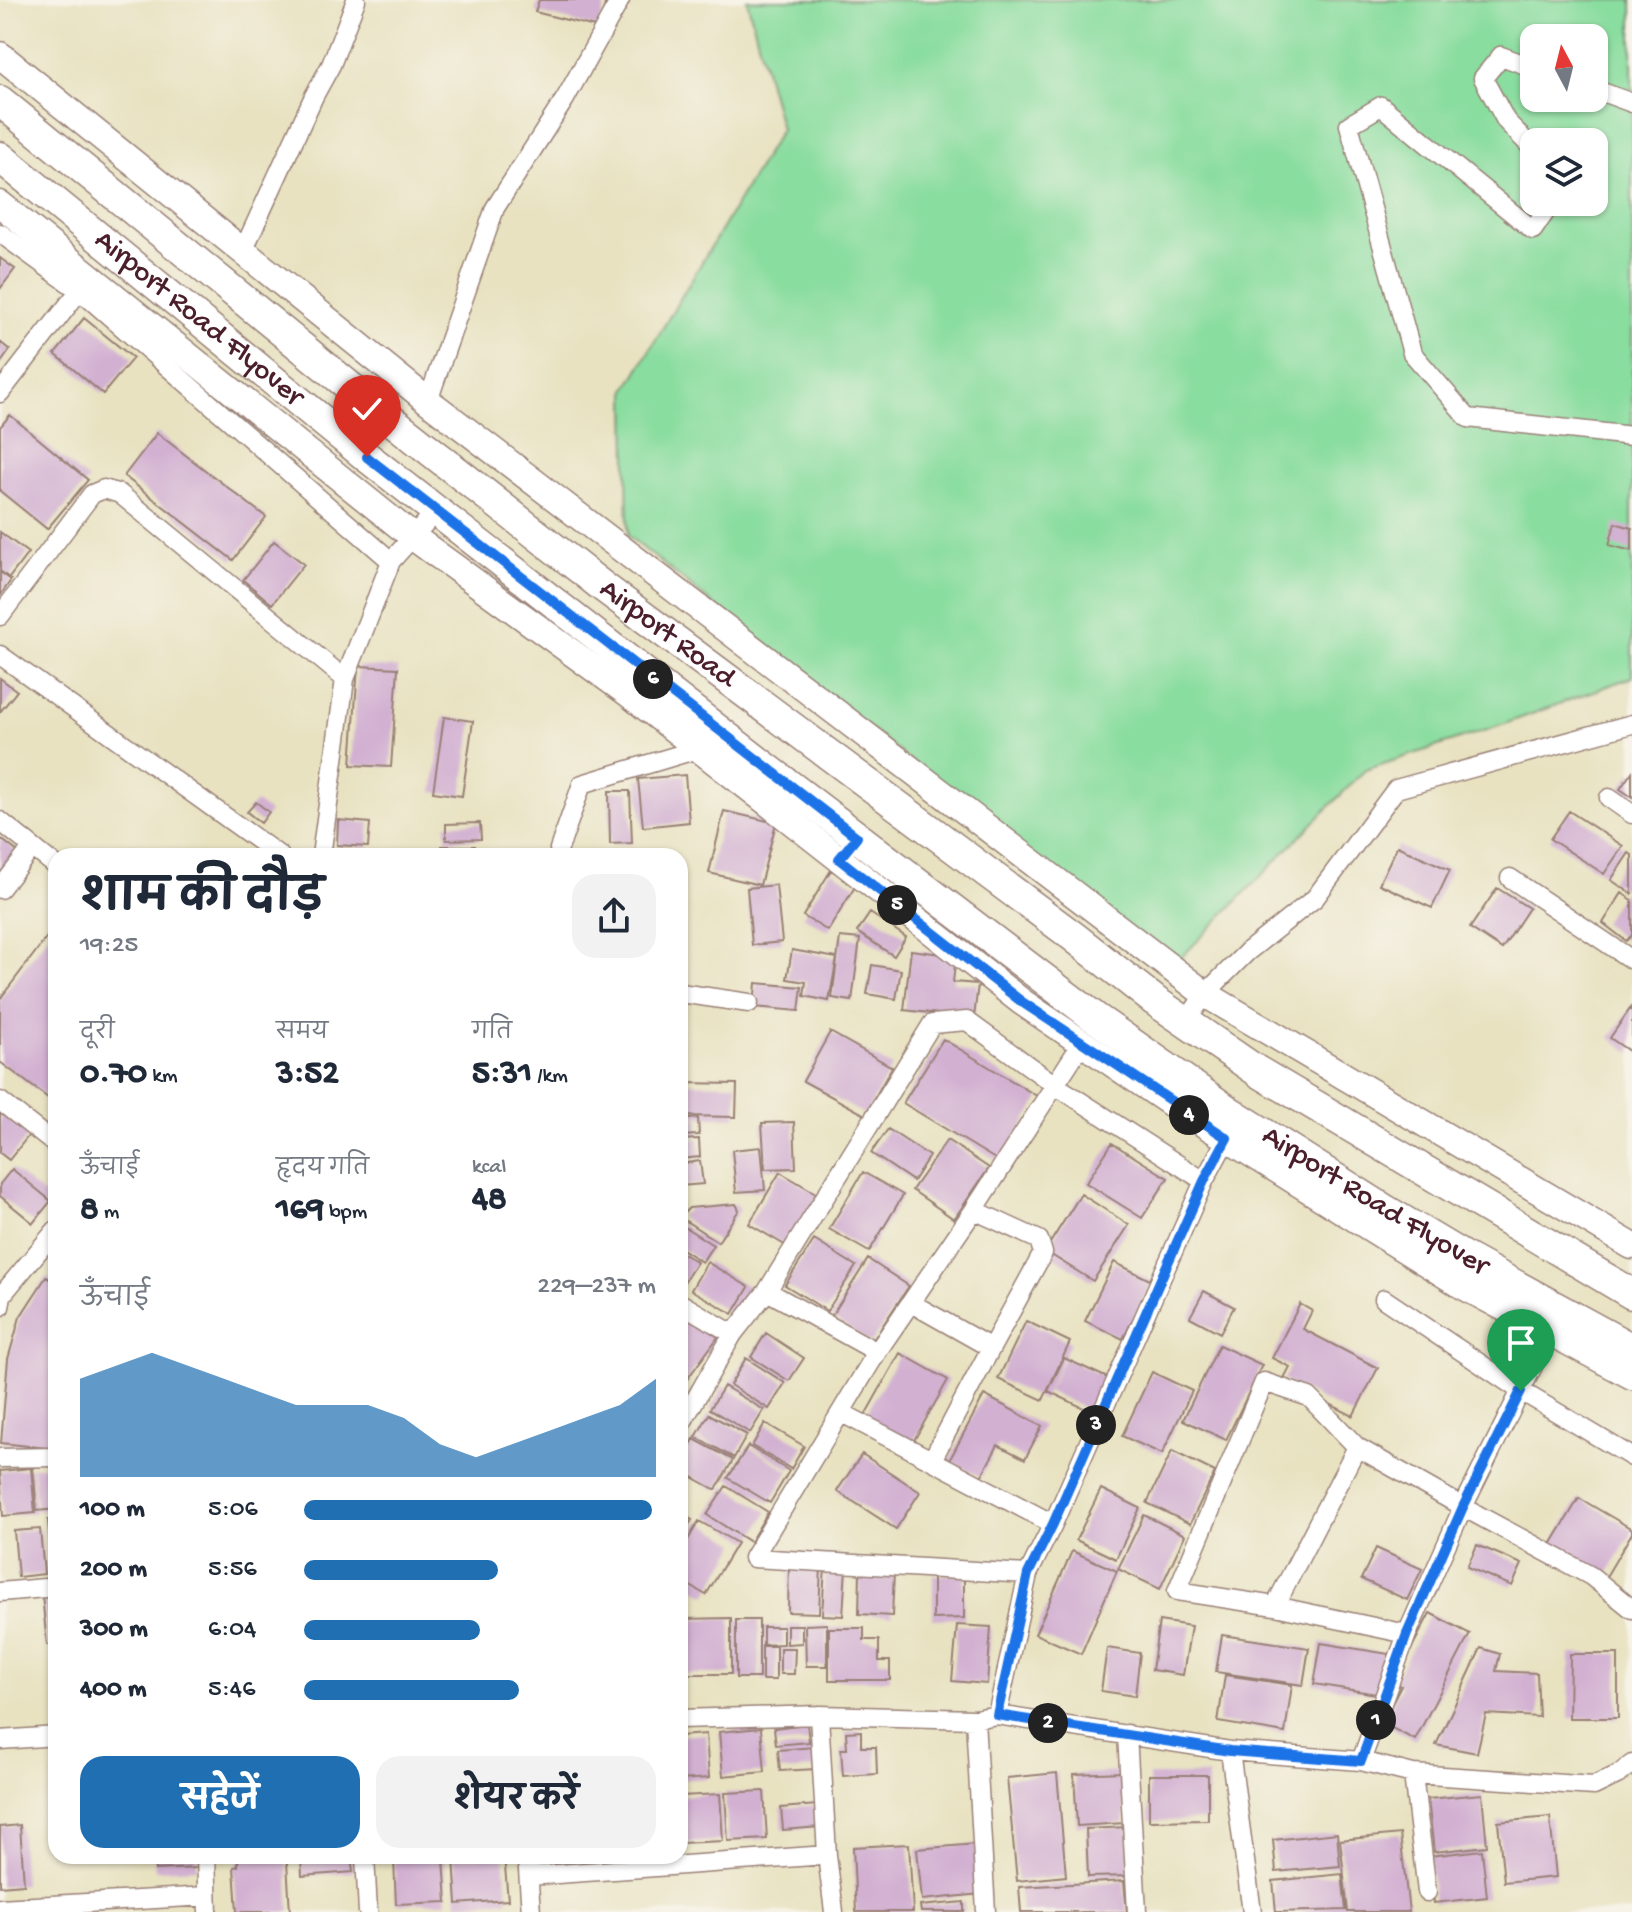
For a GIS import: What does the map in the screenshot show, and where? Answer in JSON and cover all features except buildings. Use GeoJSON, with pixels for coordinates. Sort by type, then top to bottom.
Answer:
{"type":"FeatureCollection","features":[{"type":"Feature","properties":{"kind":"main road","name":"Airport Road Flyover"},"geometry":{"type":"LineString","coordinates":[[0,101],[161,231]]}},
{"type":"Feature","properties":{"kind":"main road","name":"Airport Road Flyover"},"geometry":{"type":"LineString","coordinates":[[0,157],[848,848],[1094,1017],[1229,1125],[1632,1349]]}},
{"type":"Feature","properties":{"kind":"main road","name":"Airport Road"},"geometry":{"type":"LineString","coordinates":[[161,231],[371,404],[602,586],[1186,1022]]}},
{"type":"Feature","properties":{"kind":"main road","name":"Airport Road Flyover"},"geometry":{"type":"LineString","coordinates":[[1186,1022],[1257,1071],[1632,1294]]}},
{"type":"Feature","properties":{"kind":"street"},"geometry":{"type":"LineString","coordinates":[[242,253],[331,65],[356,0]]}},
{"type":"Feature","properties":{"kind":"street"},"geometry":{"type":"LineString","coordinates":[[428,401],[495,208],[565,99],[620,0]]}},
{"type":"Feature","properties":{"kind":"street"},"geometry":{"type":"LineString","coordinates":[[0,55],[428,401],[1205,994],[1632,1246]]}},
{"type":"Feature","properties":{"kind":"street"},"geometry":{"type":"LineString","coordinates":[[1520,63],[1501,56],[1483,78],[1506,121],[1520,136]]}},
{"type":"Feature","properties":{"kind":"street"},"geometry":{"type":"LineString","coordinates":[[1608,94],[1632,103]]}},
{"type":"Feature","properties":{"kind":"street"},"geometry":{"type":"LineString","coordinates":[[1542,216],[1533,230],[1381,106],[1349,125],[1412,353],[1468,418],[1632,436]]}},
{"type":"Feature","properties":{"kind":"street"},"geometry":{"type":"LineString","coordinates":[[0,204],[391,561]]}},
{"type":"Feature","properties":{"kind":"street"},"geometry":{"type":"LineString","coordinates":[[161,231],[184,206]]}},
{"type":"Feature","properties":{"kind":"street"},"geometry":{"type":"LineString","coordinates":[[0,233],[85,283],[413,537],[629,694],[698,749],[848,848],[1022,1002],[1082,1043],[1229,1125],[1463,1286],[1632,1376]]}},
{"type":"Feature","properties":{"kind":"street"},"geometry":{"type":"LineString","coordinates":[[0,393],[85,283]]}},
{"type":"Feature","properties":{"kind":"street"},"geometry":{"type":"LineString","coordinates":[[0,616],[92,494],[104,489],[120,494],[345,679]]}},
{"type":"Feature","properties":{"kind":"street"},"geometry":{"type":"LineString","coordinates":[[322,848],[345,679],[391,561],[437,510]]}},
{"type":"Feature","properties":{"kind":"street"},"geometry":{"type":"LineString","coordinates":[[0,655],[269,848]]}},
{"type":"Feature","properties":{"kind":"street"},"geometry":{"type":"LineString","coordinates":[[1186,1022],[1205,994],[1247,952],[1315,898],[1396,789],[1632,724]]}},
{"type":"Feature","properties":{"kind":"street"},"geometry":{"type":"LineString","coordinates":[[559,848],[582,784],[698,749]]}},
{"type":"Feature","properties":{"kind":"street"},"geometry":{"type":"LineString","coordinates":[[1609,798],[1632,814]]}},
{"type":"Feature","properties":{"kind":"street"},"geometry":{"type":"LineString","coordinates":[[0,821],[48,860]]}},
{"type":"Feature","properties":{"kind":"street"},"geometry":{"type":"LineString","coordinates":[[0,889],[32,848]]}},
{"type":"Feature","properties":{"kind":"street"},"geometry":{"type":"LineString","coordinates":[[1510,878],[1632,960]]}},
{"type":"Feature","properties":{"kind":"street"},"geometry":{"type":"LineString","coordinates":[[688,994],[749,1003]]}},
{"type":"Feature","properties":{"kind":"street"},"geometry":{"type":"LineString","coordinates":[[688,1412],[733,1334],[767,1291],[932,1024],[967,1021],[1055,1085],[1204,1181]]}},
{"type":"Feature","properties":{"kind":"street"},"geometry":{"type":"LineString","coordinates":[[1028,1574],[753,1558],[877,1352],[1082,1043]]}},
{"type":"Feature","properties":{"kind":"street"},"geometry":{"type":"LineString","coordinates":[[0,1101],[48,1139]]}},
{"type":"Feature","properties":{"kind":"street"},"geometry":{"type":"LineString","coordinates":[[997,1715],[1028,1574],[1229,1125]]}},
{"type":"Feature","properties":{"kind":"street"},"geometry":{"type":"LineString","coordinates":[[932,1460],[1043,1253],[1039,1240],[974,1210]]}},
{"type":"Feature","properties":{"kind":"street"},"geometry":{"type":"LineString","coordinates":[[1,1299],[48,1240]]}},
{"type":"Feature","properties":{"kind":"street"},"geometry":{"type":"LineString","coordinates":[[767,1291],[877,1352]]}},
{"type":"Feature","properties":{"kind":"street"},"geometry":{"type":"LineString","coordinates":[[1384,1299],[1521,1391],[1632,1457]]}},
{"type":"Feature","properties":{"kind":"street"},"geometry":{"type":"LineString","coordinates":[[911,1303],[991,1348]]}},
{"type":"Feature","properties":{"kind":"street"},"geometry":{"type":"LineString","coordinates":[[688,1308],[733,1334]]}},
{"type":"Feature","properties":{"kind":"street"},"geometry":{"type":"LineString","coordinates":[[1361,1761],[1407,1634],[1463,1507],[1550,1332]]}},
{"type":"Feature","properties":{"kind":"street"},"geometry":{"type":"LineString","coordinates":[[1407,1634],[1275,1606],[1177,1591],[1264,1382],[1309,1397],[1357,1447],[1591,1576],[1632,1609]]}},
{"type":"Feature","properties":{"kind":"street"},"geometry":{"type":"LineString","coordinates":[[842,1413],[1053,1524]]}},
{"type":"Feature","properties":{"kind":"street"},"geometry":{"type":"LineString","coordinates":[[1275,1606],[1357,1447]]}},
{"type":"Feature","properties":{"kind":"street"},"geometry":{"type":"LineString","coordinates":[[0,1458],[48,1457]]}},
{"type":"Feature","properties":{"kind":"street"},"geometry":{"type":"LineString","coordinates":[[0,1592],[48,1588]]}},
{"type":"Feature","properties":{"kind":"street"},"geometry":{"type":"LineString","coordinates":[[819,1715],[827,1855],[834,1912]]}},
{"type":"Feature","properties":{"kind":"street"},"geometry":{"type":"LineString","coordinates":[[688,1719],[819,1715],[975,1719],[997,1715],[1230,1751],[1361,1761],[1413,1774],[1594,1786],[1632,1764]]}},
{"type":"Feature","properties":{"kind":"street"},"geometry":{"type":"LineString","coordinates":[[975,1719],[986,1912]]}},
{"type":"Feature","properties":{"kind":"street"},"geometry":{"type":"LineString","coordinates":[[1127,1734],[1137,1912]]}},
{"type":"Feature","properties":{"kind":"street"},"geometry":{"type":"LineString","coordinates":[[0,1740],[48,1737]]}},
{"type":"Feature","properties":{"kind":"street"},"geometry":{"type":"LineString","coordinates":[[1230,1751],[1252,1912]]}},
{"type":"Feature","properties":{"kind":"street"},"geometry":{"type":"LineString","coordinates":[[1413,1774],[1427,1892]]}},
{"type":"Feature","properties":{"kind":"street"},"geometry":{"type":"LineString","coordinates":[[529,1876],[827,1855]]}},
{"type":"Feature","properties":{"kind":"street"},"geometry":{"type":"LineString","coordinates":[[0,1908],[208,1904],[206,1864]]}},
{"type":"Feature","properties":{"kind":"street"},"geometry":{"type":"LineString","coordinates":[[365,1864],[368,1912]]}},
{"type":"Feature","properties":{"kind":"street"},"geometry":{"type":"LineString","coordinates":[[528,1864],[531,1912]]}},
{"type":"Feature","properties":{"kind":"green space"},"geometry":{"type":"Polygon","coordinates":[[[747,0],[1632,0],[1632,677],[1499,726],[1365,770],[1171,968],[628,536],[626,390],[781,129],[747,0]]]}},
{"type":"Feature","properties":{"kind":"route"},"geometry":{"type":"LineString","coordinates":[[367,457],[857,837],[839,859],[1022,1002],[1227,1138],[1204,1181],[1028,1574],[997,1715],[1230,1751],[1361,1761],[1407,1634],[1463,1507],[1521,1391]]}}]}
